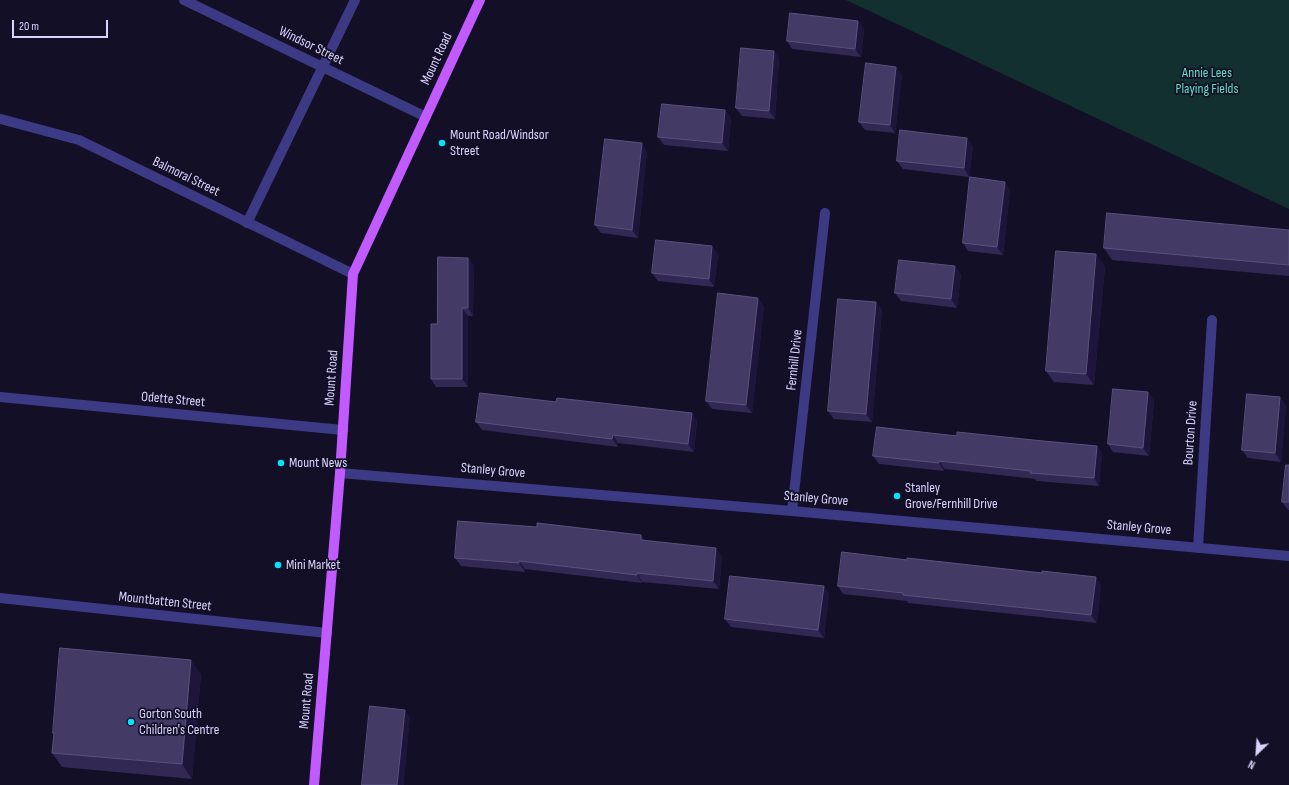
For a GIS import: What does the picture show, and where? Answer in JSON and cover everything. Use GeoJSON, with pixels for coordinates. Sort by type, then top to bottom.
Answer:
{"type":"FeatureCollection","features":[{"type":"Feature","properties":{"kind":"main road","name":"Mount Road"},"geometry":{"type":"LineString","coordinates":[[314,785],[340,472],[353,274],[480,0]]}},
{"type":"Feature","properties":{"kind":"street","name":"Windsor Street"},"geometry":{"type":"LineString","coordinates":[[184,0],[426,117]]}},
{"type":"Feature","properties":{"kind":"street"},"geometry":{"type":"LineString","coordinates":[[247,223],[355,0]]}},
{"type":"Feature","properties":{"kind":"street","name":"Balmoral Street"},"geometry":{"type":"LineString","coordinates":[[1,119],[79,140],[353,274]]}},
{"type":"Feature","properties":{"kind":"street","name":"Fernhill Drive"},"geometry":{"type":"LineString","coordinates":[[792,511],[825,212]]}},
{"type":"Feature","properties":{"kind":"street","name":"Bourton Drive"},"geometry":{"type":"LineString","coordinates":[[1198,548],[1212,320]]}},
{"type":"Feature","properties":{"kind":"street","name":"Odette Street"},"geometry":{"type":"LineString","coordinates":[[0,397],[343,430]]}},
{"type":"Feature","properties":{"kind":"street","name":"Stanley Grove"},"geometry":{"type":"LineString","coordinates":[[340,472],[1289,556]]}},
{"type":"Feature","properties":{"kind":"street","name":"Mountbatten Street"},"geometry":{"type":"LineString","coordinates":[[0,598],[327,633]]}},
{"type":"Feature","properties":{"kind":"green space","name":"Annie Lees Playing Fields"},"geometry":{"type":"Polygon","coordinates":[[[846,0],[1289,0],[1289,209],[846,0]]]}},
{"type":"Feature","properties":{"kind":"building"},"geometry":{"type":"Polygon","coordinates":[[[790,13],[858,21],[855,49],[787,41],[790,13]]]}},
{"type":"Feature","properties":{"kind":"building"},"geometry":{"type":"Polygon","coordinates":[[[741,48],[774,51],[769,111],[736,108],[741,48]]]}},
{"type":"Feature","properties":{"kind":"building"},"geometry":{"type":"Polygon","coordinates":[[[866,63],[896,67],[890,125],[859,122],[866,63]]]}},
{"type":"Feature","properties":{"kind":"building"},"geometry":{"type":"Polygon","coordinates":[[[662,104],[725,110],[722,143],[658,137],[662,104]]]}},
{"type":"Feature","properties":{"kind":"building"},"geometry":{"type":"Polygon","coordinates":[[[900,130],[967,138],[964,168],[897,161],[900,130]]]}},
{"type":"Feature","properties":{"kind":"building"},"geometry":{"type":"Polygon","coordinates":[[[605,139],[642,143],[632,230],[595,225],[605,139]]]}},
{"type":"Feature","properties":{"kind":"building"},"geometry":{"type":"Polygon","coordinates":[[[970,177],[1005,182],[997,247],[963,243],[970,177]]]}},
{"type":"Feature","properties":{"kind":"building"},"geometry":{"type":"Polygon","coordinates":[[[1107,213],[1289,230],[1289,265],[1104,248],[1107,213]]]}},
{"type":"Feature","properties":{"kind":"building"},"geometry":{"type":"Polygon","coordinates":[[[656,240],[712,246],[709,279],[652,273],[656,240]]]}},
{"type":"Feature","properties":{"kind":"building"},"geometry":{"type":"Polygon","coordinates":[[[1056,251],[1096,254],[1086,374],[1046,371],[1056,251]]]}},
{"type":"Feature","properties":{"kind":"building"},"geometry":{"type":"Polygon","coordinates":[[[438,257],[468,258],[468,308],[462,308],[462,379],[431,379],[431,324],[437,324],[438,257]]]}},
{"type":"Feature","properties":{"kind":"building"},"geometry":{"type":"Polygon","coordinates":[[[899,260],[955,266],[951,299],[895,293],[899,260]]]}},
{"type":"Feature","properties":{"kind":"building"},"geometry":{"type":"Polygon","coordinates":[[[718,293],[758,298],[746,405],[706,401],[718,293]]]}},
{"type":"Feature","properties":{"kind":"building"},"geometry":{"type":"Polygon","coordinates":[[[838,299],[876,302],[866,414],[828,411],[838,299]]]}},
{"type":"Feature","properties":{"kind":"building"},"geometry":{"type":"Polygon","coordinates":[[[1113,389],[1148,392],[1143,448],[1108,444],[1113,389]]]}},
{"type":"Feature","properties":{"kind":"building"},"geometry":{"type":"Polygon","coordinates":[[[480,393],[556,402],[557,398],[692,413],[688,444],[613,435],[612,439],[476,422],[480,393]]]}},
{"type":"Feature","properties":{"kind":"building"},"geometry":{"type":"Polygon","coordinates":[[[1247,394],[1280,397],[1275,453],[1242,450],[1247,394]]]}},
{"type":"Feature","properties":{"kind":"building"},"geometry":{"type":"Polygon","coordinates":[[[877,427],[957,436],[957,432],[1097,446],[1094,478],[1030,473],[1031,471],[939,461],[939,463],[873,456],[877,427]]]}},
{"type":"Feature","properties":{"kind":"building"},"geometry":{"type":"Polygon","coordinates":[[[1286,465],[1289,465],[1289,502],[1282,502],[1286,465]]]}},
{"type":"Feature","properties":{"kind":"building"},"geometry":{"type":"Polygon","coordinates":[[[458,521],[537,527],[537,523],[641,535],[641,540],[716,548],[713,581],[637,573],[637,575],[519,561],[519,563],[455,558],[458,521]]]}},
{"type":"Feature","properties":{"kind":"building"},"geometry":{"type":"Polygon","coordinates":[[[842,552],[907,560],[907,558],[1042,573],[1042,571],[1096,577],[1091,615],[903,595],[903,593],[838,586],[842,552]]]}},
{"type":"Feature","properties":{"kind":"building"},"geometry":{"type":"Polygon","coordinates":[[[730,576],[824,586],[818,630],[725,619],[730,576]]]}},
{"type":"Feature","properties":{"kind":"building","name":"Gorton South Children's Centre"},"geometry":{"type":"Polygon","coordinates":[[[60,648],[191,660],[182,764],[52,753],[60,648]]]}},
{"type":"Feature","properties":{"kind":"building"},"geometry":{"type":"Polygon","coordinates":[[[370,706],[405,710],[397,785],[362,785],[370,706]]]}},
{"type":"Feature","properties":{"kind":"place","name":"Mount Road/Windsor Street"},"geometry":{"type":"Point","coordinates":[442,143]}},
{"type":"Feature","properties":{"kind":"place","name":"Mount News"},"geometry":{"type":"Point","coordinates":[281,463]}},
{"type":"Feature","properties":{"kind":"place","name":"Stanley Grove/Fernhill Drive"},"geometry":{"type":"Point","coordinates":[897,496]}},
{"type":"Feature","properties":{"kind":"place","name":"Mini Market"},"geometry":{"type":"Point","coordinates":[278,565]}},
{"type":"Feature","properties":{"kind":"place","name":"Gorton South Children's Centre"},"geometry":{"type":"Point","coordinates":[131,722]}}]}
